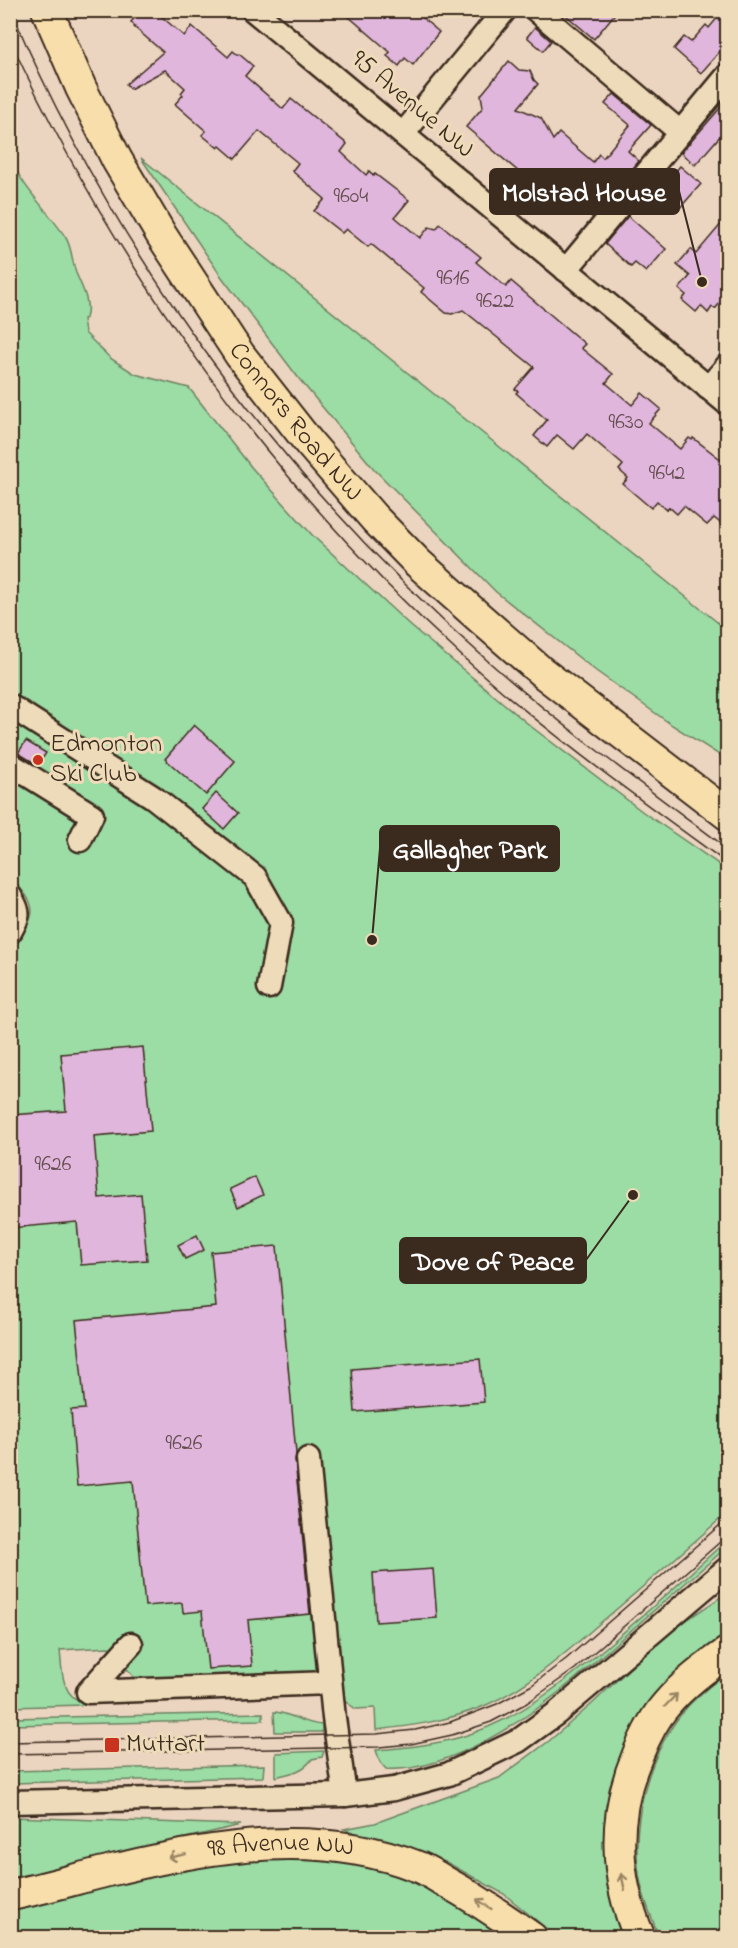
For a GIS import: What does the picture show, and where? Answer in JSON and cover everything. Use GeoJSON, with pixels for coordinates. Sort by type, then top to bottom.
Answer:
{"type":"FeatureCollection","features":[{"type":"Feature","properties":{"kind":"main road","name":"Connors Road NW"},"geometry":{"type":"LineString","coordinates":[[47,10],[81,88],[117,160],[162,236],[240,355],[310,444],[374,518],[418,562],[543,673],[728,815]]}},
{"type":"Feature","properties":{"kind":"main road","name":"Connors Road NW"},"geometry":{"type":"LineString","coordinates":[[645,750],[728,795]]}},
{"type":"Feature","properties":{"kind":"main road"},"geometry":{"type":"LineString","coordinates":[[640,1938],[626,1899],[621,1874],[619,1827],[622,1803],[631,1770],[648,1731],[664,1706],[695,1674],[728,1652]]}},
{"type":"Feature","properties":{"kind":"main road","name":"98 Avenue NW"},"geometry":{"type":"LineString","coordinates":[[10,1895],[122,1867],[197,1852],[266,1843],[309,1845],[371,1852],[418,1866],[482,1902],[532,1938]]}},
{"type":"Feature","properties":{"kind":"street","name":"95 Avenue NW"},"geometry":{"type":"LineString","coordinates":[[253,10],[728,404]]}},
{"type":"Feature","properties":{"kind":"street"},"geometry":{"type":"LineString","coordinates":[[403,134],[505,10]]}},
{"type":"Feature","properties":{"kind":"street"},"geometry":{"type":"LineString","coordinates":[[536,10],[680,132]]}},
{"type":"Feature","properties":{"kind":"street"},"geometry":{"type":"LineString","coordinates":[[566,270],[728,75]]}},
{"type":"Feature","properties":{"kind":"street"},"geometry":{"type":"LineString","coordinates":[[708,388],[728,365]]}},
{"type":"Feature","properties":{"kind":"street"},"geometry":{"type":"LineString","coordinates":[[10,706],[153,798],[255,877],[281,923],[269,987]]}},
{"type":"Feature","properties":{"kind":"street"},"geometry":{"type":"LineString","coordinates":[[10,764],[92,815],[80,840]]}},
{"type":"Feature","properties":{"kind":"street"},"geometry":{"type":"LineString","coordinates":[[308,1459],[330,1683],[345,1796]]}},
{"type":"Feature","properties":{"kind":"street"},"geometry":{"type":"LineString","coordinates":[[10,1802],[345,1796],[394,1789],[432,1779],[483,1759],[518,1741],[557,1713],[728,1568]]}},
{"type":"Feature","properties":{"kind":"street"},"geometry":{"type":"LineString","coordinates":[[131,1644],[88,1692],[330,1683]]}},
{"type":"Feature","properties":{"kind":"green space"},"geometry":{"type":"Polygon","coordinates":[[[10,157],[21,179],[68,242],[76,273],[87,301],[86,318],[83,319],[85,333],[110,358],[135,374],[189,388],[252,468],[314,537],[412,627],[533,728],[643,812],[727,870],[727,1513],[571,1648],[527,1682],[496,1701],[441,1720],[376,1730],[375,1708],[356,1709],[302,1672],[233,1678],[136,1680],[109,1647],[60,1650],[62,1674],[67,1689],[76,1700],[84,1705],[11,1707],[10,949],[25,930],[32,913],[28,897],[10,879],[10,157]]]}},
{"type":"Feature","properties":{"kind":"green space"},"geometry":{"type":"Polygon","coordinates":[[[141,158],[727,630],[727,760],[672,725],[596,671],[496,592],[374,469],[300,380],[221,276],[141,158]]]}},
{"type":"Feature","properties":{"kind":"green space"},"geometry":{"type":"Polygon","coordinates":[[[727,1540],[727,1547],[575,1679],[511,1726],[461,1753],[435,1762],[410,1768],[386,1769],[380,1762],[376,1750],[419,1746],[461,1737],[484,1729],[525,1708],[564,1682],[727,1540]]]}},
{"type":"Feature","properties":{"kind":"green space"},"geometry":{"type":"Polygon","coordinates":[[[727,1593],[727,1634],[675,1676],[654,1699],[624,1749],[614,1777],[605,1836],[606,1867],[610,1894],[625,1937],[557,1937],[504,1894],[448,1863],[344,1829],[375,1823],[499,1778],[549,1741],[592,1704],[666,1634],[727,1593]]]}},
{"type":"Feature","properties":{"kind":"green space"},"geometry":{"type":"Polygon","coordinates":[[[727,1672],[727,1937],[659,1937],[641,1885],[638,1862],[637,1838],[645,1789],[662,1744],[675,1723],[689,1705],[727,1672]]]}},
{"type":"Feature","properties":{"kind":"green space"},"geometry":{"type":"Polygon","coordinates":[[[274,1712],[322,1725],[322,1732],[275,1732],[274,1712]]]}},
{"type":"Feature","properties":{"kind":"green space"},"geometry":{"type":"Polygon","coordinates":[[[263,1713],[263,1720],[11,1725],[11,1718],[263,1713]]]}},
{"type":"Feature","properties":{"kind":"green space"},"geometry":{"type":"Polygon","coordinates":[[[324,1751],[322,1757],[312,1759],[300,1769],[276,1777],[276,1753],[324,1751]]]}},
{"type":"Feature","properties":{"kind":"green space"},"geometry":{"type":"Polygon","coordinates":[[[264,1765],[263,1777],[11,1783],[11,1771],[264,1765]]]}},
{"type":"Feature","properties":{"kind":"green space"},"geometry":{"type":"Polygon","coordinates":[[[11,1817],[241,1825],[11,1879],[11,1817]]]}},
{"type":"Feature","properties":{"kind":"green space"},"geometry":{"type":"Polygon","coordinates":[[[298,1856],[353,1863],[395,1875],[453,1902],[507,1937],[11,1937],[10,1907],[194,1866],[244,1858],[298,1856]]]}},
{"type":"Feature","properties":{"kind":"building"},"geometry":{"type":"Polygon","coordinates":[[[141,10],[167,10],[162,17],[184,36],[192,26],[228,57],[233,51],[239,54],[253,66],[245,76],[283,109],[291,99],[347,144],[341,152],[366,175],[369,171],[374,176],[375,174],[409,200],[395,217],[420,238],[429,227],[436,229],[440,224],[481,257],[476,262],[506,287],[511,281],[585,344],[581,348],[613,374],[606,383],[632,405],[642,393],[661,409],[649,423],[680,449],[689,438],[692,440],[693,438],[728,465],[728,529],[714,518],[707,525],[684,506],[677,514],[669,507],[667,510],[657,501],[651,508],[623,484],[628,478],[619,470],[623,465],[587,434],[574,449],[557,435],[547,447],[534,436],[547,420],[516,393],[518,391],[515,389],[534,367],[463,310],[452,314],[446,313],[421,292],[424,288],[371,244],[368,247],[346,229],[342,233],[314,211],[325,199],[292,171],[298,163],[259,131],[235,159],[202,135],[206,131],[175,104],[183,95],[181,93],[185,88],[165,70],[130,89],[126,84],[163,52],[131,22],[141,10]]]}},
{"type":"Feature","properties":{"kind":"building"},"geometry":{"type":"Polygon","coordinates":[[[341,10],[413,10],[439,32],[413,65],[405,58],[399,66],[387,56],[390,52],[341,10]]]}},
{"type":"Feature","properties":{"kind":"building"},"geometry":{"type":"Polygon","coordinates":[[[560,10],[618,10],[594,39],[560,10]]]}},
{"type":"Feature","properties":{"kind":"building"},"geometry":{"type":"Polygon","coordinates":[[[724,10],[728,10],[728,42],[701,73],[674,49],[684,37],[691,42],[706,25],[709,28],[724,10]]]}},
{"type":"Feature","properties":{"kind":"building"},"geometry":{"type":"Polygon","coordinates":[[[535,27],[551,41],[543,51],[527,37],[535,27]]]}},
{"type":"Feature","properties":{"kind":"building"},"geometry":{"type":"Polygon","coordinates":[[[509,61],[519,70],[530,71],[538,84],[518,108],[541,118],[553,140],[559,133],[593,162],[599,154],[603,158],[630,125],[605,104],[614,94],[651,125],[628,151],[639,161],[592,217],[561,191],[559,194],[545,183],[540,190],[466,127],[483,107],[481,95],[509,61]]]}},
{"type":"Feature","properties":{"kind":"building"},"geometry":{"type":"Polygon","coordinates":[[[728,99],[728,127],[695,165],[681,153],[728,99]]]}},
{"type":"Feature","properties":{"kind":"building"},"geometry":{"type":"Polygon","coordinates":[[[680,166],[701,184],[679,209],[658,192],[680,166]]]}},
{"type":"Feature","properties":{"kind":"building"},"geometry":{"type":"Polygon","coordinates":[[[628,216],[666,249],[646,272],[635,263],[631,267],[605,244],[628,216]]]}},
{"type":"Feature","properties":{"kind":"building"},"geometry":{"type":"Polygon","coordinates":[[[728,216],[728,288],[722,294],[725,297],[715,309],[712,307],[708,313],[701,306],[696,312],[682,300],[686,295],[679,289],[690,276],[677,265],[691,249],[696,254],[728,216]]]}},
{"type":"Feature","properties":{"kind":"building"},"geometry":{"type":"Polygon","coordinates":[[[194,725],[235,761],[206,795],[165,759],[194,725]]]}},
{"type":"Feature","properties":{"kind":"building"},"geometry":{"type":"Polygon","coordinates":[[[26,741],[46,753],[38,765],[18,753],[26,741]]]}},
{"type":"Feature","properties":{"kind":"building"},"geometry":{"type":"Polygon","coordinates":[[[216,793],[238,813],[224,829],[202,809],[216,793]]]}},
{"type":"Feature","properties":{"kind":"building"},"geometry":{"type":"Polygon","coordinates":[[[143,1047],[151,1131],[94,1136],[99,1198],[141,1194],[147,1260],[81,1265],[77,1222],[10,1228],[10,1115],[66,1111],[61,1054],[143,1047]]]}},
{"type":"Feature","properties":{"kind":"building"},"geometry":{"type":"Polygon","coordinates":[[[255,1177],[263,1195],[238,1207],[230,1189],[255,1177]]]}},
{"type":"Feature","properties":{"kind":"building"},"geometry":{"type":"Polygon","coordinates":[[[197,1235],[204,1250],[185,1259],[178,1245],[197,1235]]]}},
{"type":"Feature","properties":{"kind":"building"},"geometry":{"type":"Polygon","coordinates":[[[277,1246],[310,1614],[248,1620],[252,1666],[208,1669],[202,1611],[183,1613],[182,1603],[145,1606],[133,1481],[77,1486],[71,1410],[85,1409],[76,1320],[216,1307],[211,1252],[277,1246]]]}},
{"type":"Feature","properties":{"kind":"building"},"geometry":{"type":"Polygon","coordinates":[[[480,1359],[484,1402],[355,1412],[352,1369],[480,1359]]]}},
{"type":"Feature","properties":{"kind":"building"},"geometry":{"type":"Polygon","coordinates":[[[433,1569],[437,1618],[376,1622],[373,1573],[433,1569]]]}},
{"type":"Feature","properties":{"kind":"tram line"},"geometry":{"type":"LineString","coordinates":[[11,10],[54,102],[102,192],[155,279],[214,363],[276,444],[344,520],[415,593],[489,662],[577,735],[728,849]]}},
{"type":"Feature","properties":{"kind":"tram line"},"geometry":{"type":"LineString","coordinates":[[10,40],[53,127],[100,211],[151,293],[206,372],[265,449],[328,522],[395,592],[496,686],[594,764],[728,864]]}},
{"type":"Feature","properties":{"kind":"tram line"},"geometry":{"type":"LineString","coordinates":[[10,1742],[376,1734],[415,1730],[450,1722],[497,1704],[532,1685],[566,1659],[728,1518]]}},
{"type":"Feature","properties":{"kind":"tram line"},"geometry":{"type":"LineString","coordinates":[[10,1754],[379,1747],[411,1744],[452,1735],[491,1722],[527,1703],[575,1669],[728,1535]]}},
{"type":"Feature","properties":{"kind":"place","name":"Molstad House"},"geometry":{"type":"Point","coordinates":[702,282]}},
{"type":"Feature","properties":{"kind":"place","name":"Edmonton Ski Club"},"geometry":{"type":"Point","coordinates":[38,760]}},
{"type":"Feature","properties":{"kind":"place","name":"Gallagher Park"},"geometry":{"type":"Point","coordinates":[372,940]}},
{"type":"Feature","properties":{"kind":"place","name":"Dove of Peace"},"geometry":{"type":"Point","coordinates":[633,1195]}},
{"type":"Feature","properties":{"kind":"place","name":"Muttart"},"geometry":{"type":"Point","coordinates":[112,1745]}}]}
